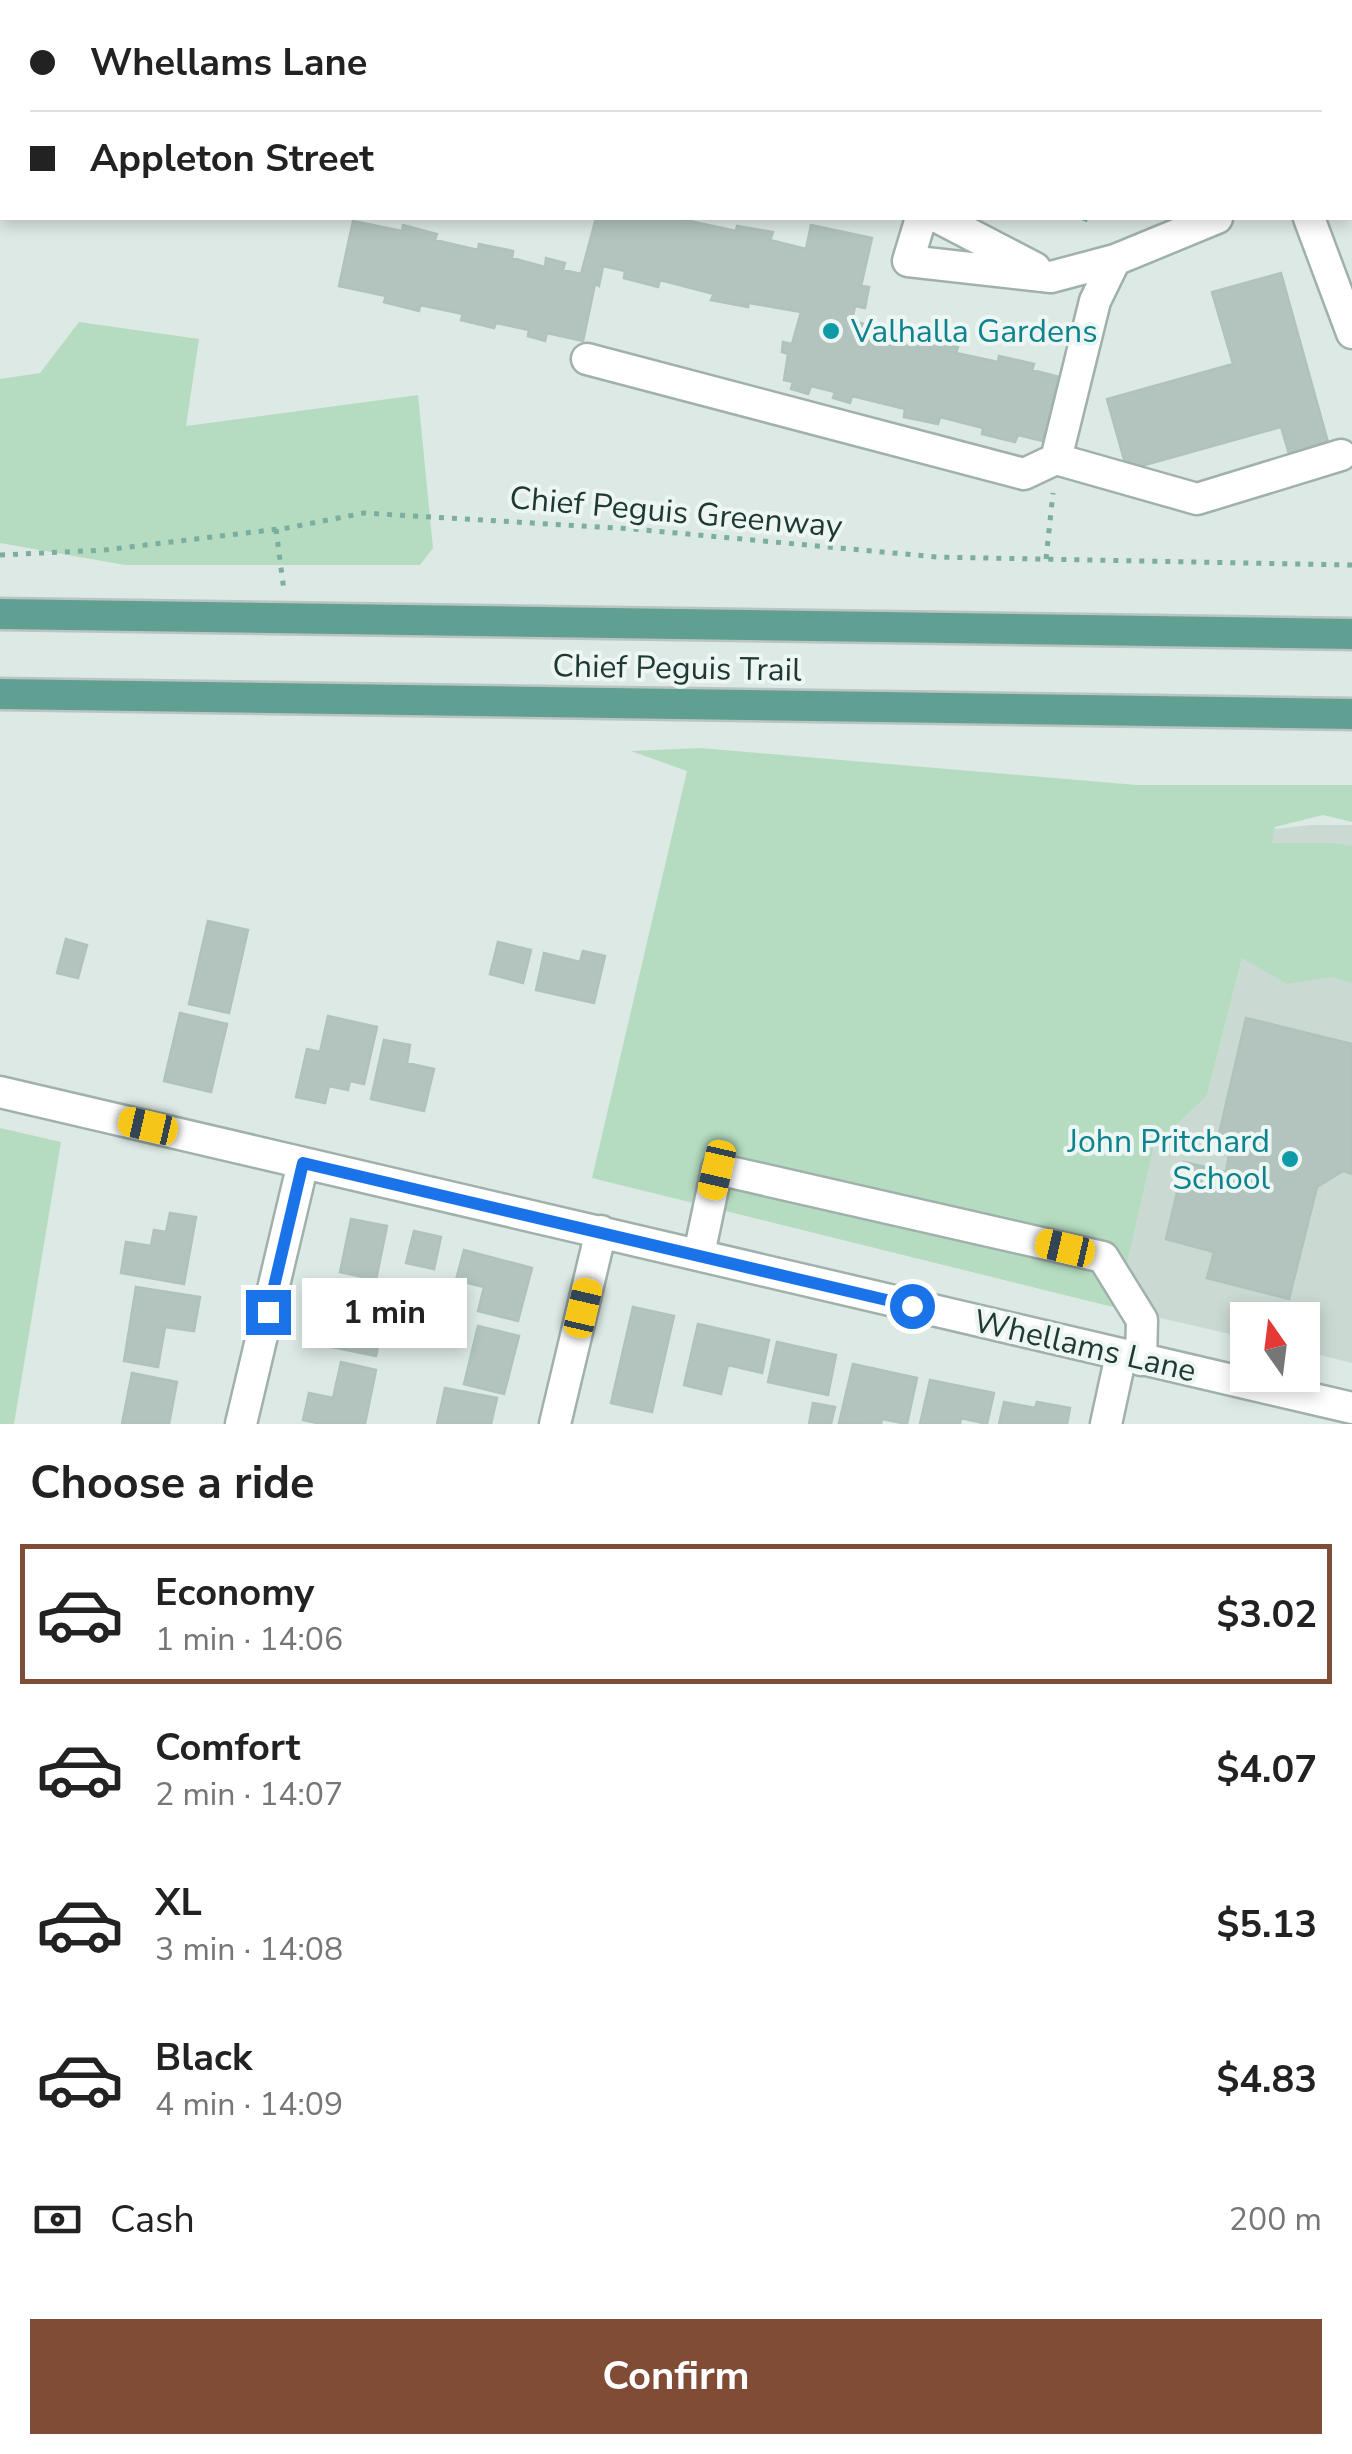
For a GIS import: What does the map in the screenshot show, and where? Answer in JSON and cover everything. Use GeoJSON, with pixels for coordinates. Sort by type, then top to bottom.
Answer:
{"type":"FeatureCollection","features":[{"type":"Feature","properties":{"kind":"main road","name":"Chief Peguis Trail"},"geometry":{"type":"LineString","coordinates":[[0,614],[1352,634]]}},
{"type":"Feature","properties":{"kind":"main road","name":"Chief Peguis Trail"},"geometry":{"type":"LineString","coordinates":[[0,694],[1352,714]]}},
{"type":"Feature","properties":{"kind":"street"},"geometry":{"type":"LineString","coordinates":[[920,220],[908,261],[1051,277],[1114,260],[1212,220]]}},
{"type":"Feature","properties":{"kind":"street"},"geometry":{"type":"LineString","coordinates":[[943,220],[1051,277]]}},
{"type":"Feature","properties":{"kind":"street"},"geometry":{"type":"LineString","coordinates":[[1310,220],[1346,298],[1352,332]]}},
{"type":"Feature","properties":{"kind":"street"},"geometry":{"type":"LineString","coordinates":[[1056,459],[1095,301],[1114,260]]}},
{"type":"Feature","properties":{"kind":"street"},"geometry":{"type":"LineString","coordinates":[[587,359],[1024,474],[1056,459],[1197,498],[1341,455]]}},
{"type":"Feature","properties":{"kind":"street","name":"Whellams Lane"},"geometry":{"type":"LineString","coordinates":[[0,1092],[699,1254],[1345,1413]]}},
{"type":"Feature","properties":{"kind":"street"},"geometry":{"type":"LineString","coordinates":[[241,1424],[303,1163]]}},
{"type":"Feature","properties":{"kind":"street"},"geometry":{"type":"LineString","coordinates":[[699,1254],[717,1170],[1103,1257],[1142,1320],[1106,1424]]}},
{"type":"Feature","properties":{"kind":"street"},"geometry":{"type":"LineString","coordinates":[[555,1424],[601,1231]]}},
{"type":"Feature","properties":{"kind":"path"},"geometry":{"type":"LineString","coordinates":[[1088,220],[1093,222]]}},
{"type":"Feature","properties":{"kind":"path"},"geometry":{"type":"LineString","coordinates":[[1046,559],[1056,459]]}},
{"type":"Feature","properties":{"kind":"path","name":"Chief Peguis Greenway"},"geometry":{"type":"LineString","coordinates":[[0,555],[104,550],[383,514],[633,529],[937,557],[1352,564]]}},
{"type":"Feature","properties":{"kind":"path"},"geometry":{"type":"LineString","coordinates":[[276,529],[286,618]]}},
{"type":"Feature","properties":{"kind":"shaded area"},"geometry":{"type":"Polygon","coordinates":[[[1352,825],[1352,1363],[1320,1355],[1320,1302],[1230,1302],[1230,1334],[1117,1308],[1154,1146],[1207,1096],[1275,829],[1352,825]]]}},
{"type":"Feature","properties":{"kind":"green space"},"geometry":{"type":"Polygon","coordinates":[[[79,322],[199,339],[186,426],[418,395],[433,548],[420,565],[125,565],[0,543],[0,379],[40,373],[79,322]]]}},
{"type":"Feature","properties":{"kind":"green space"},"geometry":{"type":"Polygon","coordinates":[[[700,748],[1137,785],[1352,785],[1352,822],[1323,815],[1275,827],[1272,843],[1352,846],[1352,983],[1331,977],[1287,984],[1242,958],[1207,1096],[1154,1146],[1117,1308],[592,1178],[687,771],[631,751],[700,748]]]}},
{"type":"Feature","properties":{"kind":"green space"},"geometry":{"type":"Polygon","coordinates":[[[0,1128],[61,1142],[14,1424],[0,1424],[0,1128]]]}},
{"type":"Feature","properties":{"kind":"building","name":"Valhalla Gardens"},"geometry":{"type":"Polygon","coordinates":[[[595,220],[685,220],[736,231],[737,226],[773,232],[770,240],[806,249],[811,225],[872,238],[861,286],[869,287],[865,308],[855,306],[852,321],[868,325],[866,332],[922,345],[923,339],[958,347],[956,353],[998,362],[999,356],[1034,364],[1032,370],[1067,379],[1051,443],[1018,435],[1015,442],[982,434],[983,428],[940,417],[938,424],[904,417],[905,409],[852,396],[850,403],[833,398],[835,392],[811,386],[808,394],[791,389],[793,382],[784,380],[788,354],[782,352],[783,342],[792,344],[801,312],[711,300],[714,294],[660,280],[658,287],[624,278],[625,271],[603,266],[599,286],[595,284],[583,341],[547,333],[545,341],[528,336],[529,330],[496,323],[494,328],[461,320],[463,314],[420,305],[419,311],[384,302],[386,296],[339,286],[353,221],[402,231],[403,225],[437,234],[435,240],[478,250],[479,244],[513,251],[512,258],[545,267],[546,258],[565,263],[563,270],[581,274],[595,220]]]}},
{"type":"Feature","properties":{"kind":"building"},"geometry":{"type":"Polygon","coordinates":[[[1281,273],[1329,446],[1290,457],[1281,427],[1127,470],[1107,399],[1233,364],[1212,292],[1281,273]]]}},
{"type":"Feature","properties":{"kind":"building"},"geometry":{"type":"Polygon","coordinates":[[[208,921],[248,930],[229,1013],[189,1004],[208,921]]]}},
{"type":"Feature","properties":{"kind":"building"},"geometry":{"type":"Polygon","coordinates":[[[66,939],[87,945],[78,978],[57,973],[66,939]]]}},
{"type":"Feature","properties":{"kind":"building"},"geometry":{"type":"Polygon","coordinates":[[[498,942],[531,950],[523,983],[490,974],[498,942]]]}},
{"type":"Feature","properties":{"kind":"building"},"geometry":{"type":"Polygon","coordinates":[[[583,951],[605,956],[594,1003],[536,990],[544,953],[580,962],[583,951]]]}},
{"type":"Feature","properties":{"kind":"building"},"geometry":{"type":"Polygon","coordinates":[[[180,1013],[227,1024],[211,1092],[164,1081],[180,1013]]]}},
{"type":"Feature","properties":{"kind":"building"},"geometry":{"type":"Polygon","coordinates":[[[328,1016],[377,1027],[364,1084],[350,1081],[348,1090],[329,1086],[325,1103],[296,1097],[307,1049],[320,1052],[328,1016]]]}},
{"type":"Feature","properties":{"kind":"building","name":"John Pritchard School"},"geometry":{"type":"Polygon","coordinates":[[[1246,1018],[1352,1044],[1352,1174],[1343,1171],[1317,1187],[1289,1299],[1207,1278],[1214,1252],[1166,1239],[1184,1162],[1226,1172],[1229,1155],[1215,1151],[1246,1018]]]}},
{"type":"Feature","properties":{"kind":"building"},"geometry":{"type":"Polygon","coordinates":[[[384,1040],[410,1045],[407,1063],[434,1069],[424,1111],[371,1099],[384,1040]]]}},
{"type":"Feature","properties":{"kind":"building"},"geometry":{"type":"Polygon","coordinates":[[[170,1213],[196,1217],[184,1284],[121,1273],[126,1242],[151,1246],[154,1230],[166,1232],[170,1213]]]}},
{"type":"Feature","properties":{"kind":"building"},"geometry":{"type":"Polygon","coordinates":[[[351,1219],[387,1226],[376,1280],[340,1272],[351,1219]]]}},
{"type":"Feature","properties":{"kind":"building"},"geometry":{"type":"Polygon","coordinates":[[[414,1231],[441,1237],[434,1269],[406,1263],[414,1231]]]}},
{"type":"Feature","properties":{"kind":"building"},"geometry":{"type":"Polygon","coordinates":[[[464,1250],[532,1268],[518,1321],[478,1311],[484,1287],[456,1280],[464,1250]]]}},
{"type":"Feature","properties":{"kind":"building"},"geometry":{"type":"Polygon","coordinates":[[[335,1281],[389,1293],[376,1356],[332,1347],[339,1310],[329,1309],[335,1281]]]}},
{"type":"Feature","properties":{"kind":"building"},"geometry":{"type":"Polygon","coordinates":[[[136,1287],[200,1297],[194,1331],[165,1327],[158,1367],[124,1361],[136,1287]]]}},
{"type":"Feature","properties":{"kind":"building"},"geometry":{"type":"Polygon","coordinates":[[[633,1307],[674,1316],[652,1412],[611,1403],[633,1307]]]}},
{"type":"Feature","properties":{"kind":"building"},"geometry":{"type":"Polygon","coordinates":[[[698,1324],[769,1340],[762,1373],[728,1365],[721,1394],[684,1385],[698,1324]]]}},
{"type":"Feature","properties":{"kind":"building"},"geometry":{"type":"Polygon","coordinates":[[[478,1326],[519,1336],[504,1394],[464,1384],[478,1326]]]}},
{"type":"Feature","properties":{"kind":"building"},"geometry":{"type":"Polygon","coordinates":[[[777,1342],[836,1355],[828,1395],[768,1382],[777,1342]]]}},
{"type":"Feature","properties":{"kind":"building"},"geometry":{"type":"Polygon","coordinates":[[[341,1362],[376,1370],[365,1424],[303,1420],[309,1393],[333,1398],[341,1362]]]}},
{"type":"Feature","properties":{"kind":"building"},"geometry":{"type":"Polygon","coordinates":[[[853,1364],[917,1378],[907,1424],[882,1419],[881,1424],[839,1423],[853,1364]]]}},
{"type":"Feature","properties":{"kind":"building"},"geometry":{"type":"Polygon","coordinates":[[[132,1373],[177,1382],[169,1424],[122,1424],[132,1373]]]}},
{"type":"Feature","properties":{"kind":"building"},"geometry":{"type":"Polygon","coordinates":[[[930,1380],[994,1393],[987,1424],[961,1418],[960,1424],[920,1424],[930,1380]]]}},
{"type":"Feature","properties":{"kind":"building"},"geometry":{"type":"Polygon","coordinates":[[[445,1388],[497,1398],[491,1424],[437,1424],[445,1388]]]}},
{"type":"Feature","properties":{"kind":"building"},"geometry":{"type":"Polygon","coordinates":[[[1004,1402],[1035,1408],[1037,1402],[1070,1408],[1067,1424],[999,1424],[1004,1402]]]}},
{"type":"Feature","properties":{"kind":"building"},"geometry":{"type":"Polygon","coordinates":[[[813,1403],[835,1407],[831,1424],[809,1424],[813,1403]]]}},
{"type":"Feature","properties":{"kind":"place","name":"Valhalla Gardens"},"geometry":{"type":"Point","coordinates":[831,331]}},
{"type":"Feature","properties":{"kind":"place","name":"John Pritchard School"},"geometry":{"type":"Point","coordinates":[1290,1159]}},
{"type":"Feature","properties":{"kind":"route"},"geometry":{"type":"LineString","coordinates":[[268,1312],[303,1163],[912,1306]]}}]}
